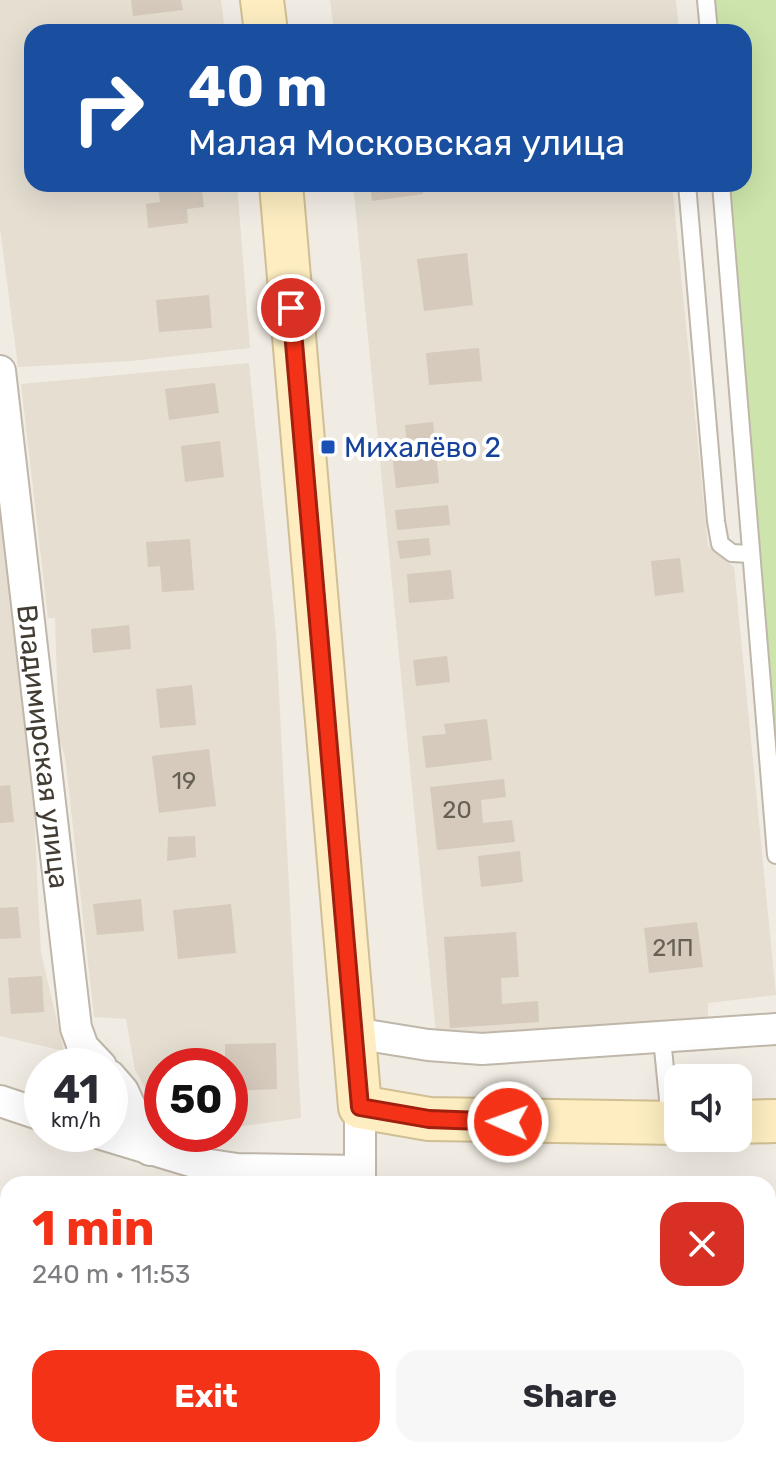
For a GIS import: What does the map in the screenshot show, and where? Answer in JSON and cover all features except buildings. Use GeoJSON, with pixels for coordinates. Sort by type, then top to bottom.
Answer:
{"type":"FeatureCollection","features":[{"type":"Feature","properties":{"kind":"main road"},"geometry":{"type":"LineString","coordinates":[[262,0],[265,24]]}},
{"type":"Feature","properties":{"kind":"main road"},"geometry":{"type":"LineString","coordinates":[[282,192],[360,1107],[429,1119],[664,1123]]}},
{"type":"Feature","properties":{"kind":"main road"},"geometry":{"type":"LineString","coordinates":[[752,1122],[776,1121]]}},
{"type":"Feature","properties":{"kind":"street","name":"Владимирская улица"},"geometry":{"type":"LineString","coordinates":[[0,371],[76,1028],[84,1048]]}},
{"type":"Feature","properties":{"kind":"street"},"geometry":{"type":"LineString","coordinates":[[354,1033],[428,1045],[482,1049],[776,1029]]}},
{"type":"Feature","properties":{"kind":"street"},"geometry":{"type":"LineString","coordinates":[[0,1101],[24,1109]]}},
{"type":"Feature","properties":{"kind":"street"},"geometry":{"type":"LineString","coordinates":[[128,1102],[144,1137]]}},
{"type":"Feature","properties":{"kind":"street"},"geometry":{"type":"LineString","coordinates":[[360,1107],[360,1176]]}},
{"type":"Feature","properties":{"kind":"street"},"geometry":{"type":"LineString","coordinates":[[159,1152],[237,1169],[333,1176]]}},
{"type":"Feature","properties":{"kind":"lane"},"geometry":{"type":"LineString","coordinates":[[706,0],[708,24]]}},
{"type":"Feature","properties":{"kind":"lane"},"geometry":{"type":"LineString","coordinates":[[688,192],[718,533],[720,544],[732,553],[751,554]]}},
{"type":"Feature","properties":{"kind":"lane"},"geometry":{"type":"LineString","coordinates":[[722,192],[776,855]]}},
{"type":"Feature","properties":{"kind":"lane"},"geometry":{"type":"LineString","coordinates":[[662,1038],[666,1064]]}},
{"type":"Feature","properties":{"kind":"shaded area"},"geometry":{"type":"Polygon","coordinates":[[[0,0],[221,0],[224,24],[24,24],[24,192],[238,192],[250,348],[131,361],[18,367],[0,228],[0,0]]]}},
{"type":"Feature","properties":{"kind":"shaded area"},"geometry":{"type":"Polygon","coordinates":[[[330,0],[676,0],[678,24],[333,24],[330,0]]]}},
{"type":"Feature","properties":{"kind":"shaded area"},"geometry":{"type":"Polygon","coordinates":[[[354,192],[673,192],[708,546],[734,567],[776,995],[708,1003],[708,1020],[476,1038],[436,1034],[354,192]]]}},
{"type":"Feature","properties":{"kind":"shaded area"},"geometry":{"type":"Polygon","coordinates":[[[249,363],[276,635],[301,1118],[248,1125],[248,1048],[144,1048],[144,1086],[135,1070],[126,1019],[94,1017],[65,756],[59,739],[55,618],[48,618],[21,384],[249,363]]]}},
{"type":"Feature","properties":{"kind":"shaded area"},"geometry":{"type":"Polygon","coordinates":[[[0,468],[32,774],[41,953],[63,1048],[0,1036],[0,468]]]}},
{"type":"Feature","properties":{"kind":"green space"},"geometry":{"type":"Polygon","coordinates":[[[706,0],[776,0],[776,855],[722,192],[752,192],[752,24],[708,24],[706,0]]]}},
{"type":"Feature","properties":{"kind":"place","name":"Михалёво 2"},"geometry":{"type":"Point","coordinates":[328,447]}},
{"type":"Feature","properties":{"kind":"route"},"geometry":{"type":"LineString","coordinates":[[291,308],[360,1107],[429,1119],[508,1122]]}}]}
